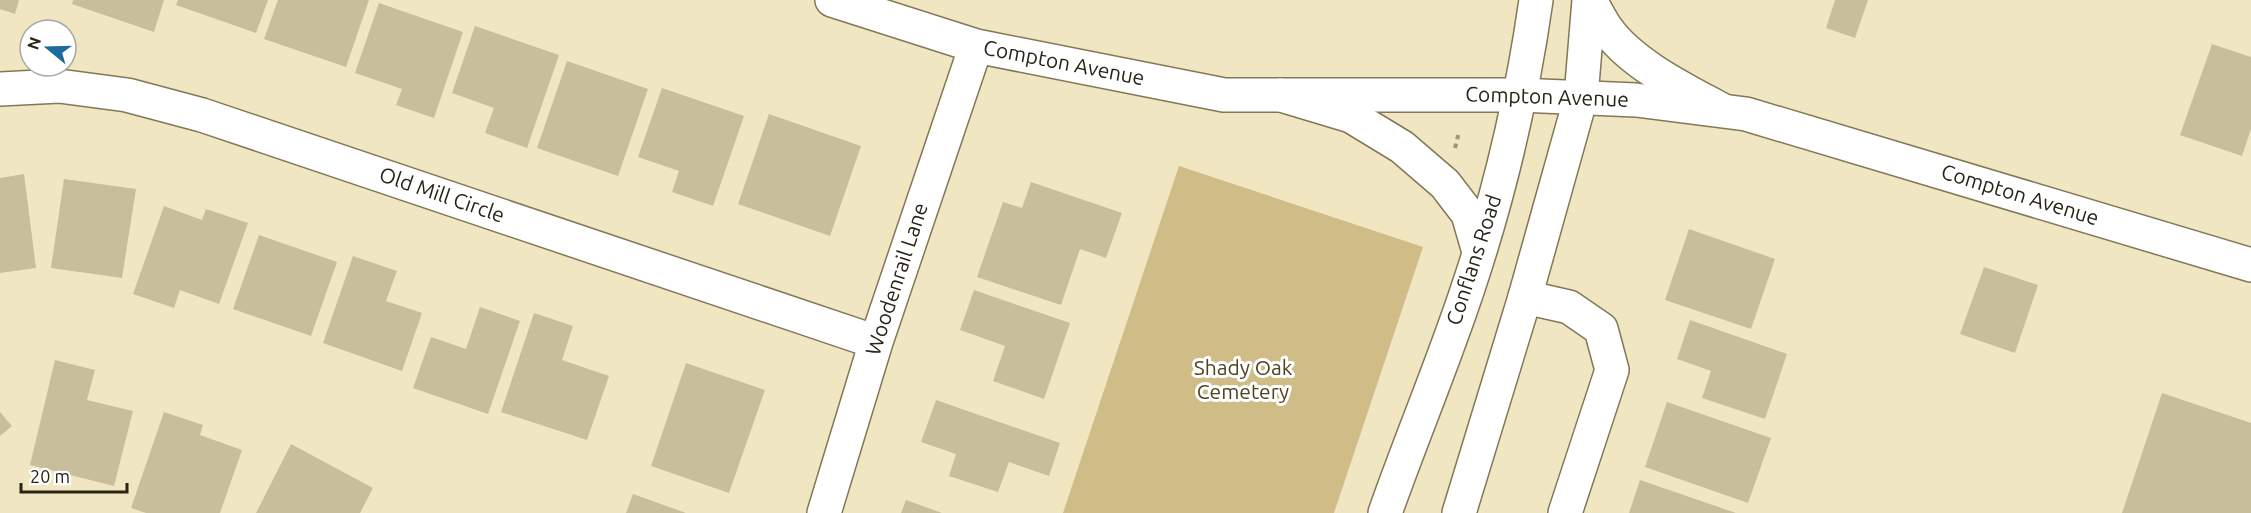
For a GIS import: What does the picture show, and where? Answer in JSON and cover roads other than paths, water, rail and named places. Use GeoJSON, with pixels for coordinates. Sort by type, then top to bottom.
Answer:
{"type":"FeatureCollection","features":[{"type":"Feature","properties":{"kind":"street","name":"Compton Avenue"},"geometry":{"type":"LineString","coordinates":[[832,0],[976,46],[1224,95],[1581,97],[1636,100],[1746,114],[2251,265]]}},
{"type":"Feature","properties":{"kind":"street","name":"Conflans Road"},"geometry":{"type":"LineString","coordinates":[[1385,513],[1467,291],[1479,252],[1511,142],[1536,0]]}},
{"type":"Feature","properties":{"kind":"street"},"geometry":{"type":"LineString","coordinates":[[1460,513],[1525,297],[1581,97],[1589,0]]}},
{"type":"Feature","properties":{"kind":"street"},"geometry":{"type":"LineString","coordinates":[[1589,0],[1607,30],[1630,53],[1674,84],[1722,110]]}},
{"type":"Feature","properties":{"kind":"street","name":"Woodenrail Lane"},"geometry":{"type":"LineString","coordinates":[[824,513],[876,342],[976,46]]}},
{"type":"Feature","properties":{"kind":"street","name":"Old Mill Circle"},"geometry":{"type":"LineString","coordinates":[[0,89],[59,86],[127,95],[202,115],[876,342]]}},
{"type":"Feature","properties":{"kind":"street"},"geometry":{"type":"LineString","coordinates":[[1281,95],[1351,116],[1402,147],[1445,184],[1468,214],[1479,252]]}},
{"type":"Feature","properties":{"kind":"street"},"geometry":{"type":"LineString","coordinates":[[1525,297],[1569,307],[1601,329],[1612,370],[1565,513]]}},
{"type":"Feature","properties":{"kind":"park label","name":"Shady Oak Cemetery"},"geometry":{"type":"Point","coordinates":[1243,380]}}]}
